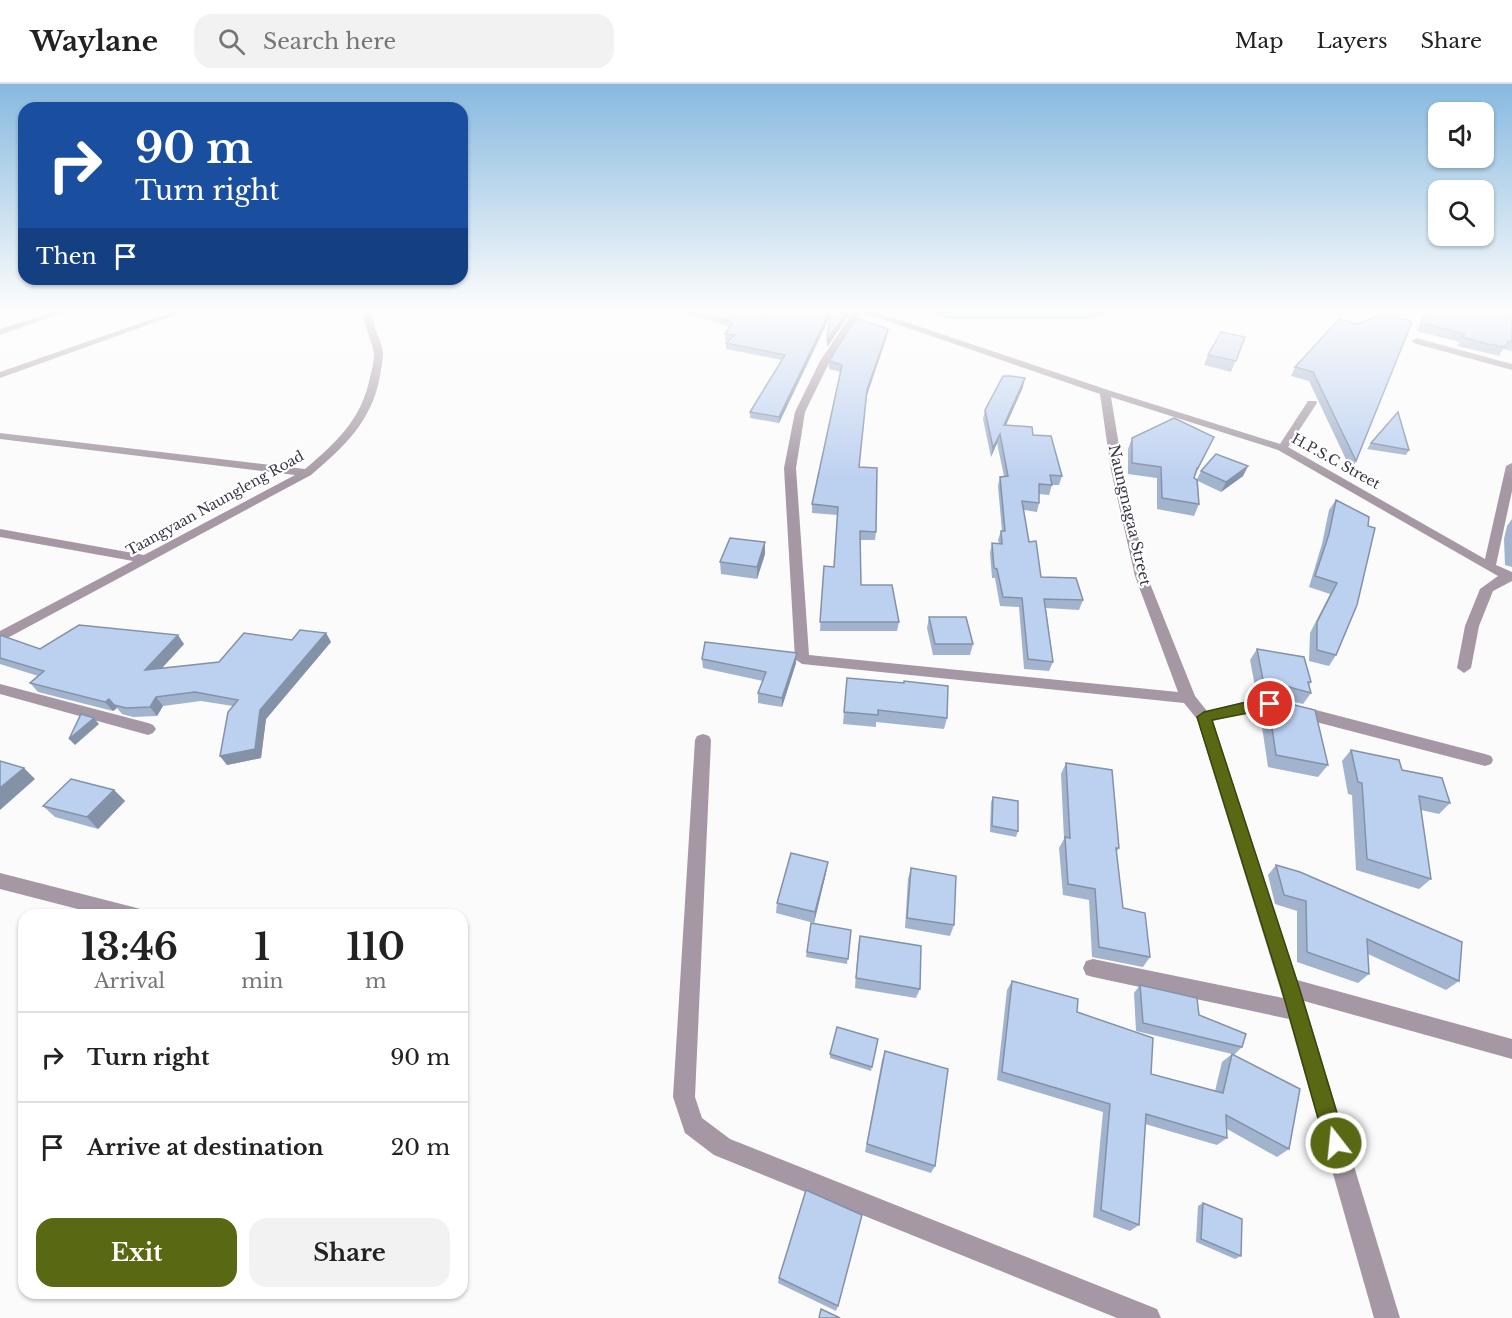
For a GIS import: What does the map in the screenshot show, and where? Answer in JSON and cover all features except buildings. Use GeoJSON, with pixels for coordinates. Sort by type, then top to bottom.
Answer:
{"type":"FeatureCollection","features":[{"type":"Feature","properties":{"kind":"street"},"geometry":{"type":"LineString","coordinates":[[0,375],[24,367]]}},
{"type":"Feature","properties":{"kind":"street","name":"Taangyaan Naungleng Road"},"geometry":{"type":"LineString","coordinates":[[0,637],[307,473],[339,446],[363,419],[375,383],[377,367]]}},
{"type":"Feature","properties":{"kind":"street"},"geometry":{"type":"LineString","coordinates":[[822,367],[800,412],[790,468],[802,659],[1188,699]]}},
{"type":"Feature","properties":{"kind":"street","name":"H.P.S.C Street"},"geometry":{"type":"LineString","coordinates":[[1030,367],[1282,448],[1490,567],[1510,576]]}},
{"type":"Feature","properties":{"kind":"street","name":"Naungnagaa Street"},"geometry":{"type":"LineString","coordinates":[[1105,392],[1117,470],[1141,576],[1188,699],[1204,717],[1290,987],[1387,1318]]}},
{"type":"Feature","properties":{"kind":"street"},"geometry":{"type":"LineString","coordinates":[[1282,448],[1312,403]]}},
{"type":"Feature","properties":{"kind":"street"},"geometry":{"type":"LineString","coordinates":[[0,436],[307,473]]}},
{"type":"Feature","properties":{"kind":"street"},"geometry":{"type":"LineString","coordinates":[[1490,567],[1512,466]]}},
{"type":"Feature","properties":{"kind":"street"},"geometry":{"type":"LineString","coordinates":[[0,533],[144,559]]}},
{"type":"Feature","properties":{"kind":"street"},"geometry":{"type":"LineString","coordinates":[[1464,668],[1472,626],[1487,589],[1510,576]]}},
{"type":"Feature","properties":{"kind":"street"},"geometry":{"type":"LineString","coordinates":[[0,689],[148,729]]}},
{"type":"Feature","properties":{"kind":"street"},"geometry":{"type":"LineString","coordinates":[[1204,717],[1255,705],[1270,704],[1485,760]]}},
{"type":"Feature","properties":{"kind":"street"},"geometry":{"type":"LineString","coordinates":[[704,740],[684,1096],[693,1125],[722,1147],[1148,1318]]}},
{"type":"Feature","properties":{"kind":"street"},"geometry":{"type":"LineString","coordinates":[[0,881],[110,909]]}},
{"type":"Feature","properties":{"kind":"street"},"geometry":{"type":"LineString","coordinates":[[1093,968],[1297,1011]]}},
{"type":"Feature","properties":{"kind":"street"},"geometry":{"type":"LineString","coordinates":[[1290,987],[1512,1049]]}},
{"type":"Feature","properties":{"kind":"route"},"geometry":{"type":"LineString","coordinates":[[1270,704],[1255,705],[1204,717],[1290,987],[1336,1143]]}}]}
